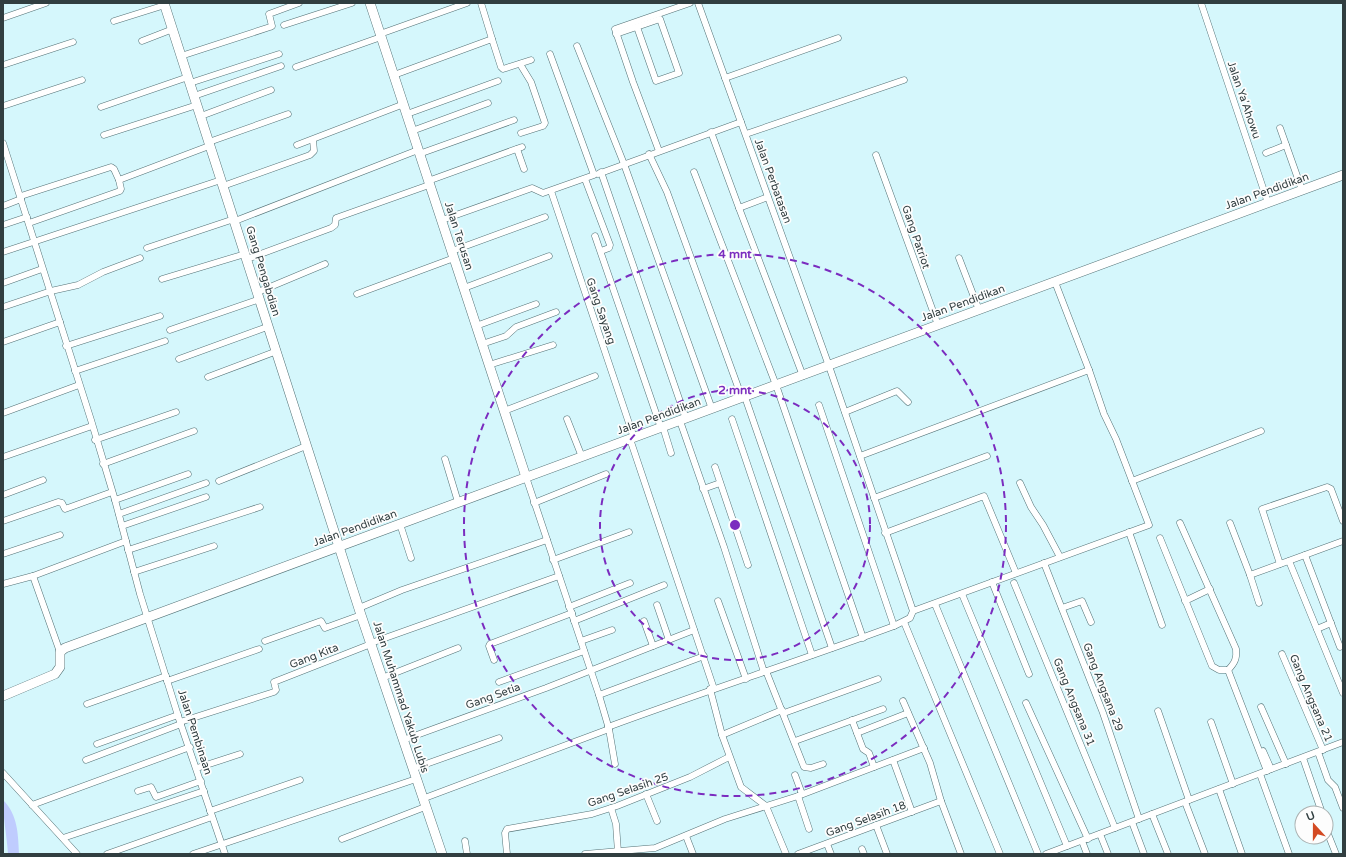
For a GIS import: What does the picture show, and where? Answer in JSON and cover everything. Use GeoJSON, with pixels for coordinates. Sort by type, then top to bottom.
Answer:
{"type":"FeatureCollection","features":[{"type":"Feature","properties":{"kind":"main road","name":"Jalan Terusan"},"geometry":{"type":"LineString","coordinates":[[370,3],[526,477]]}},
{"type":"Feature","properties":{"kind":"main road","name":"Gang Pengabdian"},"geometry":{"type":"LineString","coordinates":[[164,4],[259,295],[267,327],[277,351],[340,547]]}},
{"type":"Feature","properties":{"kind":"main road","name":"Jalan Pendidikan"},"geometry":{"type":"LineString","coordinates":[[60,652],[65,648],[148,616],[340,547],[1343,175]]}},
{"type":"Feature","properties":{"kind":"main road","name":"Jalan Muhammad Yakub Lubis"},"geometry":{"type":"LineString","coordinates":[[340,547],[441,854]]}},
{"type":"Feature","properties":{"kind":"main road"},"geometry":{"type":"LineString","coordinates":[[3,696],[55,674],[60,667],[60,652]]}},
{"type":"Feature","properties":{"kind":"street"},"geometry":{"type":"LineString","coordinates":[[3,18],[46,3]]}},
{"type":"Feature","properties":{"kind":"street"},"geometry":{"type":"LineString","coordinates":[[181,56],[270,27],[272,26],[269,14],[299,3]]}},
{"type":"Feature","properties":{"kind":"street"},"geometry":{"type":"LineString","coordinates":[[284,25],[352,3]]}},
{"type":"Feature","properties":{"kind":"street"},"geometry":{"type":"LineString","coordinates":[[296,67],[467,3]]}},
{"type":"Feature","properties":{"kind":"street"},"geometry":{"type":"LineString","coordinates":[[481,3],[501,67],[503,69],[531,60]]}},
{"type":"Feature","properties":{"kind":"street"},"geometry":{"type":"LineString","coordinates":[[659,151],[615,30],[619,27],[690,3]]}},
{"type":"Feature","properties":{"kind":"street","name":"Jalan Perbatasan"},"geometry":{"type":"LineString","coordinates":[[698,3],[829,366],[913,611]]}},
{"type":"Feature","properties":{"kind":"street","name":"Jalan Ya'Ahowu"},"geometry":{"type":"LineString","coordinates":[[1201,3],[1268,203]]}},
{"type":"Feature","properties":{"kind":"street"},"geometry":{"type":"LineString","coordinates":[[114,21],[164,4]]}},
{"type":"Feature","properties":{"kind":"street"},"geometry":{"type":"LineString","coordinates":[[616,34],[660,19],[679,73],[656,81],[637,27]]}},
{"type":"Feature","properties":{"kind":"street"},"geometry":{"type":"LineString","coordinates":[[142,41],[172,29]]}},
{"type":"Feature","properties":{"kind":"street"},"geometry":{"type":"LineString","coordinates":[[725,78],[838,38]]}},
{"type":"Feature","properties":{"kind":"street"},"geometry":{"type":"LineString","coordinates":[[394,75],[492,39]]}},
{"type":"Feature","properties":{"kind":"street"},"geometry":{"type":"LineString","coordinates":[[3,65],[73,42]]}},
{"type":"Feature","properties":{"kind":"street"},"geometry":{"type":"LineString","coordinates":[[577,46],[624,164],[712,409]]}},
{"type":"Feature","properties":{"kind":"street"},"geometry":{"type":"LineString","coordinates":[[101,107],[279,54]]}},
{"type":"Feature","properties":{"kind":"street"},"geometry":{"type":"LineString","coordinates":[[550,54],[594,175]]}},
{"type":"Feature","properties":{"kind":"street"},"geometry":{"type":"LineString","coordinates":[[520,64],[531,82],[545,123],[543,126],[521,133]]}},
{"type":"Feature","properties":{"kind":"street"},"geometry":{"type":"LineString","coordinates":[[194,96],[281,66]]}},
{"type":"Feature","properties":{"kind":"street"},"geometry":{"type":"LineString","coordinates":[[3,106],[82,80]]}},
{"type":"Feature","properties":{"kind":"street"},"geometry":{"type":"LineString","coordinates":[[746,134],[904,80]]}},
{"type":"Feature","properties":{"kind":"street"},"geometry":{"type":"LineString","coordinates":[[407,114],[498,81]]}},
{"type":"Feature","properties":{"kind":"street"},"geometry":{"type":"LineString","coordinates":[[201,116],[271,90]]}},
{"type":"Feature","properties":{"kind":"street"},"geometry":{"type":"LineString","coordinates":[[412,131],[488,103]]}},
{"type":"Feature","properties":{"kind":"street"},"geometry":{"type":"LineString","coordinates":[[297,145],[404,104]]}},
{"type":"Feature","properties":{"kind":"street"},"geometry":{"type":"LineString","coordinates":[[104,135],[197,105]]}},
{"type":"Feature","properties":{"kind":"street"},"geometry":{"type":"LineString","coordinates":[[119,180],[288,114]]}},
{"type":"Feature","properties":{"kind":"street"},"geometry":{"type":"LineString","coordinates":[[147,248],[234,220],[419,152],[514,120]]}},
{"type":"Feature","properties":{"kind":"street"},"geometry":{"type":"LineString","coordinates":[[442,220],[532,188],[543,193],[550,191],[741,122]]}},
{"type":"Feature","properties":{"kind":"street"},"geometry":{"type":"LineString","coordinates":[[1280,128],[1302,190]]}},
{"type":"Feature","properties":{"kind":"street"},"geometry":{"type":"LineString","coordinates":[[711,132],[803,376]]}},
{"type":"Feature","properties":{"kind":"street"},"geometry":{"type":"LineString","coordinates":[[3,252],[310,155],[314,151],[313,140]]}},
{"type":"Feature","properties":{"kind":"street","name":"Jalan Pembinaan"},"geometry":{"type":"LineString","coordinates":[[3,143],[6,162],[21,197],[42,269],[51,291],[66,346],[115,500],[134,572],[178,715],[225,854]]}},
{"type":"Feature","properties":{"kind":"street"},"geometry":{"type":"LineString","coordinates":[[1266,153],[1286,145]]}},
{"type":"Feature","properties":{"kind":"street"},"geometry":{"type":"LineString","coordinates":[[162,279],[246,257],[331,228],[334,225],[336,218],[520,148],[524,169]]}},
{"type":"Feature","properties":{"kind":"street"},"geometry":{"type":"LineString","coordinates":[[649,154],[667,192],[744,397],[832,648]]}},
{"type":"Feature","properties":{"kind":"street","name":"Gang Patriot"},"geometry":{"type":"LineString","coordinates":[[876,155],[938,326]]}},
{"type":"Feature","properties":{"kind":"street"},"geometry":{"type":"LineString","coordinates":[[3,206],[21,197],[111,168],[114,169],[119,180],[120,191],[28,220],[3,225]]}},
{"type":"Feature","properties":{"kind":"street"},"geometry":{"type":"LineString","coordinates":[[601,172],[765,671],[806,768],[823,764]]}},
{"type":"Feature","properties":{"kind":"street"},"geometry":{"type":"LineString","coordinates":[[694,172],[776,385],[863,638]]}},
{"type":"Feature","properties":{"kind":"street"},"geometry":{"type":"LineString","coordinates":[[585,179],[610,245],[609,248],[601,251]]}},
{"type":"Feature","properties":{"kind":"street","name":"Gang Sayang"},"geometry":{"type":"LineString","coordinates":[[550,191],[694,630],[704,656],[722,734],[729,757],[743,790],[766,806]]}},
{"type":"Feature","properties":{"kind":"street"},"geometry":{"type":"LineString","coordinates":[[739,208],[768,197]]}},
{"type":"Feature","properties":{"kind":"street"},"geometry":{"type":"LineString","coordinates":[[356,294],[545,217]]}},
{"type":"Feature","properties":{"kind":"street"},"geometry":{"type":"LineString","coordinates":[[595,236],[671,452]]}},
{"type":"Feature","properties":{"kind":"street"},"geometry":{"type":"LineString","coordinates":[[464,288],[549,256]]}},
{"type":"Feature","properties":{"kind":"street"},"geometry":{"type":"LineString","coordinates":[[3,307],[51,291],[78,285],[103,272],[140,258]]}},
{"type":"Feature","properties":{"kind":"street"},"geometry":{"type":"LineString","coordinates":[[960,258],[979,310]]}},
{"type":"Feature","properties":{"kind":"street"},"geometry":{"type":"LineString","coordinates":[[170,330],[259,295],[325,264]]}},
{"type":"Feature","properties":{"kind":"street"},"geometry":{"type":"LineString","coordinates":[[3,283],[42,269]]}},
{"type":"Feature","properties":{"kind":"street"},"geometry":{"type":"LineString","coordinates":[[342,840],[424,803],[609,728],[712,689],[746,679],[765,671],[863,638],[904,622],[910,618],[913,611],[936,604],[1016,573],[1149,525],[1116,439],[1104,414],[1089,370],[1055,282]]}},
{"type":"Feature","properties":{"kind":"street"},"geometry":{"type":"LineString","coordinates":[[476,326],[536,304]]}},
{"type":"Feature","properties":{"kind":"street"},"geometry":{"type":"LineString","coordinates":[[482,344],[506,336],[516,327],[556,312]]}},
{"type":"Feature","properties":{"kind":"street"},"geometry":{"type":"LineString","coordinates":[[66,346],[160,316]]}},
{"type":"Feature","properties":{"kind":"street"},"geometry":{"type":"LineString","coordinates":[[3,342],[60,322]]}},
{"type":"Feature","properties":{"kind":"street"},"geometry":{"type":"LineString","coordinates":[[179,359],[267,327]]}},
{"type":"Feature","properties":{"kind":"street"},"geometry":{"type":"LineString","coordinates":[[75,371],[165,341]]}},
{"type":"Feature","properties":{"kind":"street"},"geometry":{"type":"LineString","coordinates":[[489,365],[553,345]]}},
{"type":"Feature","properties":{"kind":"street"},"geometry":{"type":"LineString","coordinates":[[208,377],[277,351]]}},
{"type":"Feature","properties":{"kind":"street"},"geometry":{"type":"LineString","coordinates":[[860,456],[1089,370]]}},
{"type":"Feature","properties":{"kind":"street"},"geometry":{"type":"LineString","coordinates":[[504,411],[595,376]]}},
{"type":"Feature","properties":{"kind":"street"},"geometry":{"type":"LineString","coordinates":[[3,413],[79,385]]}},
{"type":"Feature","properties":{"kind":"street"},"geometry":{"type":"LineString","coordinates":[[844,412],[897,392],[899,392],[908,402]]}},
{"type":"Feature","properties":{"kind":"street"},"geometry":{"type":"LineString","coordinates":[[819,405],[894,626]]}},
{"type":"Feature","properties":{"kind":"street"},"geometry":{"type":"LineString","coordinates":[[95,440],[176,412]]}},
{"type":"Feature","properties":{"kind":"street"},"geometry":{"type":"LineString","coordinates":[[567,419],[582,457]]}},
{"type":"Feature","properties":{"kind":"street"},"geometry":{"type":"LineString","coordinates":[[732,419],[812,655]]}},
{"type":"Feature","properties":{"kind":"street"},"geometry":{"type":"LineString","coordinates":[[3,457],[92,426]]}},
{"type":"Feature","properties":{"kind":"street"},"geometry":{"type":"LineString","coordinates":[[103,464],[194,431]]}},
{"type":"Feature","properties":{"kind":"street"},"geometry":{"type":"LineString","coordinates":[[1132,481],[1261,432]]}},
{"type":"Feature","properties":{"kind":"street"},"geometry":{"type":"LineString","coordinates":[[219,481],[289,453],[291,449],[306,444]]}},
{"type":"Feature","properties":{"kind":"street"},"geometry":{"type":"LineString","coordinates":[[874,498],[987,456]]}},
{"type":"Feature","properties":{"kind":"street"},"geometry":{"type":"LineString","coordinates":[[445,459],[458,502]]}},
{"type":"Feature","properties":{"kind":"street"},"geometry":{"type":"LineString","coordinates":[[715,467],[748,564]]}},
{"type":"Feature","properties":{"kind":"street"},"geometry":{"type":"LineString","coordinates":[[115,500],[188,474]]}},
{"type":"Feature","properties":{"kind":"street"},"geometry":{"type":"LineString","coordinates":[[534,504],[606,474]]}},
{"type":"Feature","properties":{"kind":"street"},"geometry":{"type":"LineString","coordinates":[[526,477],[599,695],[609,728],[615,764]]}},
{"type":"Feature","properties":{"kind":"street"},"geometry":{"type":"LineString","coordinates":[[3,495],[43,480]]}},
{"type":"Feature","properties":{"kind":"street"},"geometry":{"type":"LineString","coordinates":[[119,514],[206,483]]}},
{"type":"Feature","properties":{"kind":"street"},"geometry":{"type":"LineString","coordinates":[[704,489],[720,483]]}},
{"type":"Feature","properties":{"kind":"street"},"geometry":{"type":"LineString","coordinates":[[1020,483],[1031,507],[1043,525],[1060,558]]}},
{"type":"Feature","properties":{"kind":"street"},"geometry":{"type":"LineString","coordinates":[[1280,564],[1262,509],[1327,487],[1331,489],[1343,521]]}},
{"type":"Feature","properties":{"kind":"street"},"geometry":{"type":"LineString","coordinates":[[3,521],[58,502],[62,503],[65,510],[112,492]]}},
{"type":"Feature","properties":{"kind":"street"},"geometry":{"type":"LineString","coordinates":[[885,533],[984,496],[1016,573]]}},
{"type":"Feature","properties":{"kind":"street"},"geometry":{"type":"LineString","coordinates":[[122,526],[206,497]]}},
{"type":"Feature","properties":{"kind":"street"},"geometry":{"type":"LineString","coordinates":[[128,550],[260,507]]}},
{"type":"Feature","properties":{"kind":"street"},"geometry":{"type":"LineString","coordinates":[[1230,522],[1260,603]]}},
{"type":"Feature","properties":{"kind":"street"},"geometry":{"type":"LineString","coordinates":[[1160,538],[1212,666],[1219,670],[1228,670],[1233,665],[1236,658],[1236,648],[1180,523]]}},
{"type":"Feature","properties":{"kind":"street"},"geometry":{"type":"LineString","coordinates":[[400,524],[412,558]]}},
{"type":"Feature","properties":{"kind":"street"},"geometry":{"type":"LineString","coordinates":[[553,560],[629,532]]}},
{"type":"Feature","properties":{"kind":"street"},"geometry":{"type":"LineString","coordinates":[[1129,532],[1162,625]]}},
{"type":"Feature","properties":{"kind":"street"},"geometry":{"type":"LineString","coordinates":[[3,554],[60,535]]}},
{"type":"Feature","properties":{"kind":"street"},"geometry":{"type":"LineString","coordinates":[[265,641],[321,621],[325,628],[402,590],[547,540]]}},
{"type":"Feature","properties":{"kind":"street"},"geometry":{"type":"LineString","coordinates":[[3,584],[33,576],[126,541]]}},
{"type":"Feature","properties":{"kind":"street"},"geometry":{"type":"LineString","coordinates":[[1250,575],[1343,541]]}},
{"type":"Feature","properties":{"kind":"street"},"geometry":{"type":"LineString","coordinates":[[134,572],[214,546]]}},
{"type":"Feature","properties":{"kind":"street"},"geometry":{"type":"LineString","coordinates":[[1304,555],[1340,646]]}},
{"type":"Feature","properties":{"kind":"street"},"geometry":{"type":"LineString","coordinates":[[1289,561],[1343,693]]}},
{"type":"Feature","properties":{"kind":"street","name":"Gang Angsana 29"},"geometry":{"type":"LineString","coordinates":[[1044,563],[1103,713],[1139,819]]}},
{"type":"Feature","properties":{"kind":"street"},"geometry":{"type":"LineString","coordinates":[[33,576],[60,652]]}},
{"type":"Feature","properties":{"kind":"street"},"geometry":{"type":"LineString","coordinates":[[371,644],[559,576]]}},
{"type":"Feature","properties":{"kind":"street"},"geometry":{"type":"LineString","coordinates":[[992,582],[1029,674]]}},
{"type":"Feature","properties":{"kind":"street"},"geometry":{"type":"LineString","coordinates":[[494,660],[489,646],[490,644],[630,583]]}},
{"type":"Feature","properties":{"kind":"street","name":"Gang Angsana 31"},"geometry":{"type":"LineString","coordinates":[[1014,583],[1115,828]]}},
{"type":"Feature","properties":{"kind":"street"},"geometry":{"type":"LineString","coordinates":[[574,621],[664,585]]}},
{"type":"Feature","properties":{"kind":"street"},"geometry":{"type":"LineString","coordinates":[[1185,601],[1210,589]]}},
{"type":"Feature","properties":{"kind":"street"},"geometry":{"type":"LineString","coordinates":[[962,594],[1067,846]]}},
{"type":"Feature","properties":{"kind":"street"},"geometry":{"type":"LineString","coordinates":[[718,601],[746,679]]}},
{"type":"Feature","properties":{"kind":"street"},"geometry":{"type":"LineString","coordinates":[[1062,608],[1082,601],[1091,622]]}},
{"type":"Feature","properties":{"kind":"street"},"geometry":{"type":"LineString","coordinates":[[936,604],[1038,854]]}},
{"type":"Feature","properties":{"kind":"street"},"geometry":{"type":"LineString","coordinates":[[657,605],[669,640]]}},
{"type":"Feature","properties":{"kind":"street"},"geometry":{"type":"LineString","coordinates":[[644,621],[653,646]]}},
{"type":"Feature","properties":{"kind":"street"},"geometry":{"type":"LineString","coordinates":[[904,622],[1000,854]]}},
{"type":"Feature","properties":{"kind":"street"},"geometry":{"type":"LineString","coordinates":[[1317,629],[1331,624]]}},
{"type":"Feature","properties":{"kind":"street"},"geometry":{"type":"LineString","coordinates":[[581,641],[612,630]]}},
{"type":"Feature","properties":{"kind":"street","name":"Gang Setia"},"geometry":{"type":"LineString","coordinates":[[403,740],[590,671],[694,630]]}},
{"type":"Feature","properties":{"kind":"street","name":"Gang Kita"},"geometry":{"type":"LineString","coordinates":[[181,723],[274,692],[276,690],[274,682],[371,644]]}},
{"type":"Feature","properties":{"kind":"street"},"geometry":{"type":"LineString","coordinates":[[382,678],[458,648]]}},
{"type":"Feature","properties":{"kind":"street"},"geometry":{"type":"LineString","coordinates":[[87,704],[259,649]]}},
{"type":"Feature","properties":{"kind":"street"},"geometry":{"type":"LineString","coordinates":[[499,682],[584,650]]}},
{"type":"Feature","properties":{"kind":"street","name":"Gang Angsana 21"},"geometry":{"type":"LineString","coordinates":[[1282,654],[1320,751],[1328,780],[1335,787],[1343,808]]}},
{"type":"Feature","properties":{"kind":"street"},"geometry":{"type":"LineString","coordinates":[[599,695],[704,656]]}},
{"type":"Feature","properties":{"kind":"street"},"geometry":{"type":"LineString","coordinates":[[1228,670],[1269,770]]}},
{"type":"Feature","properties":{"kind":"street"},"geometry":{"type":"LineString","coordinates":[[722,734],[783,711],[878,679]]}},
{"type":"Feature","properties":{"kind":"street"},"geometry":{"type":"LineString","coordinates":[[903,701],[924,748],[941,801],[961,854]]}},
{"type":"Feature","properties":{"kind":"street"},"geometry":{"type":"LineString","coordinates":[[1026,703],[1085,840],[1087,854]]}},
{"type":"Feature","properties":{"kind":"street"},"geometry":{"type":"LineString","coordinates":[[1261,707],[1286,764]]}},
{"type":"Feature","properties":{"kind":"street"},"geometry":{"type":"LineString","coordinates":[[795,741],[883,709]]}},
{"type":"Feature","properties":{"kind":"street"},"geometry":{"type":"LineString","coordinates":[[1158,711],[1205,854]]}},
{"type":"Feature","properties":{"kind":"street"},"geometry":{"type":"LineString","coordinates":[[857,733],[908,713]]}},
{"type":"Feature","properties":{"kind":"street"},"geometry":{"type":"LineString","coordinates":[[97,744],[178,715]]}},
{"type":"Feature","properties":{"kind":"street"},"geometry":{"type":"LineString","coordinates":[[852,720],[864,751],[869,753],[874,767]]}},
{"type":"Feature","properties":{"kind":"street"},"geometry":{"type":"LineString","coordinates":[[1210,722],[1233,784]]}},
{"type":"Feature","properties":{"kind":"street"},"geometry":{"type":"LineString","coordinates":[[86,760],[181,723]]}},
{"type":"Feature","properties":{"kind":"street"},"geometry":{"type":"LineString","coordinates":[[412,769],[499,738]]}},
{"type":"Feature","properties":{"kind":"street"},"geometry":{"type":"LineString","coordinates":[[1046,854],[1343,742]]}},
{"type":"Feature","properties":{"kind":"street"},"geometry":{"type":"LineString","coordinates":[[32,805],[190,747]]}},
{"type":"Feature","properties":{"kind":"street"},"geometry":{"type":"LineString","coordinates":[[586,854],[651,849],[725,820],[800,795],[924,748]]}},
{"type":"Feature","properties":{"kind":"street"},"geometry":{"type":"LineString","coordinates":[[197,768],[240,754]]}},
{"type":"Feature","properties":{"kind":"street","name":"Gang Selasih 25"},"geometry":{"type":"LineString","coordinates":[[507,854],[506,831],[592,814],[611,808],[690,777],[729,757]]}},
{"type":"Feature","properties":{"kind":"street"},"geometry":{"type":"LineString","coordinates":[[1303,758],[1319,805]]}},
{"type":"Feature","properties":{"kind":"street"},"geometry":{"type":"LineString","coordinates":[[893,760],[912,812]]}},
{"type":"Feature","properties":{"kind":"street"},"geometry":{"type":"LineString","coordinates":[[3,773],[77,854]]}},
{"type":"Feature","properties":{"kind":"street"},"geometry":{"type":"LineString","coordinates":[[1260,774],[1289,854]]}},
{"type":"Feature","properties":{"kind":"street"},"geometry":{"type":"LineString","coordinates":[[795,775],[808,829]]}},
{"type":"Feature","properties":{"kind":"street"},"geometry":{"type":"LineString","coordinates":[[194,854],[416,779]]}},
{"type":"Feature","properties":{"kind":"street"},"geometry":{"type":"LineString","coordinates":[[107,854],[300,780]]}},
{"type":"Feature","properties":{"kind":"street"},"geometry":{"type":"LineString","coordinates":[[138,791],[151,787],[156,797],[201,781]]}},
{"type":"Feature","properties":{"kind":"street"},"geometry":{"type":"LineString","coordinates":[[1219,789],[1242,854]]}},
{"type":"Feature","properties":{"kind":"street"},"geometry":{"type":"LineString","coordinates":[[63,838],[204,791]]}},
{"type":"Feature","properties":{"kind":"street"},"geometry":{"type":"LineString","coordinates":[[646,794],[657,821]]}},
{"type":"Feature","properties":{"kind":"street","name":"Gang Selasih 18"},"geometry":{"type":"LineString","coordinates":[[798,854],[815,851],[827,844],[941,801]]}},
{"type":"Feature","properties":{"kind":"street"},"geometry":{"type":"LineString","coordinates":[[766,806],[786,854]]}},
{"type":"Feature","properties":{"kind":"street"},"geometry":{"type":"LineString","coordinates":[[611,808],[616,824],[618,852]]}},
{"type":"Feature","properties":{"kind":"street"},"geometry":{"type":"LineString","coordinates":[[1152,814],[1168,854]]}},
{"type":"Feature","properties":{"kind":"street"},"geometry":{"type":"LineString","coordinates":[[1132,822],[1144,854]]}},
{"type":"Feature","properties":{"kind":"street"},"geometry":{"type":"LineString","coordinates":[[876,825],[887,854]]}},
{"type":"Feature","properties":{"kind":"street"},"geometry":{"type":"LineString","coordinates":[[1100,834],[1108,854]]}},
{"type":"Feature","properties":{"kind":"street"},"geometry":{"type":"LineString","coordinates":[[686,836],[693,854]]}},
{"type":"Feature","properties":{"kind":"street"},"geometry":{"type":"LineString","coordinates":[[465,841],[467,854]]}},
{"type":"Feature","properties":{"kind":"street"},"geometry":{"type":"LineString","coordinates":[[827,844],[831,854]]}},
{"type":"Feature","properties":{"kind":"water"},"geometry":{"type":"Polygon","coordinates":[[[3,800],[12,812],[14,818],[19,854],[8,854],[3,800]]]}}]}
